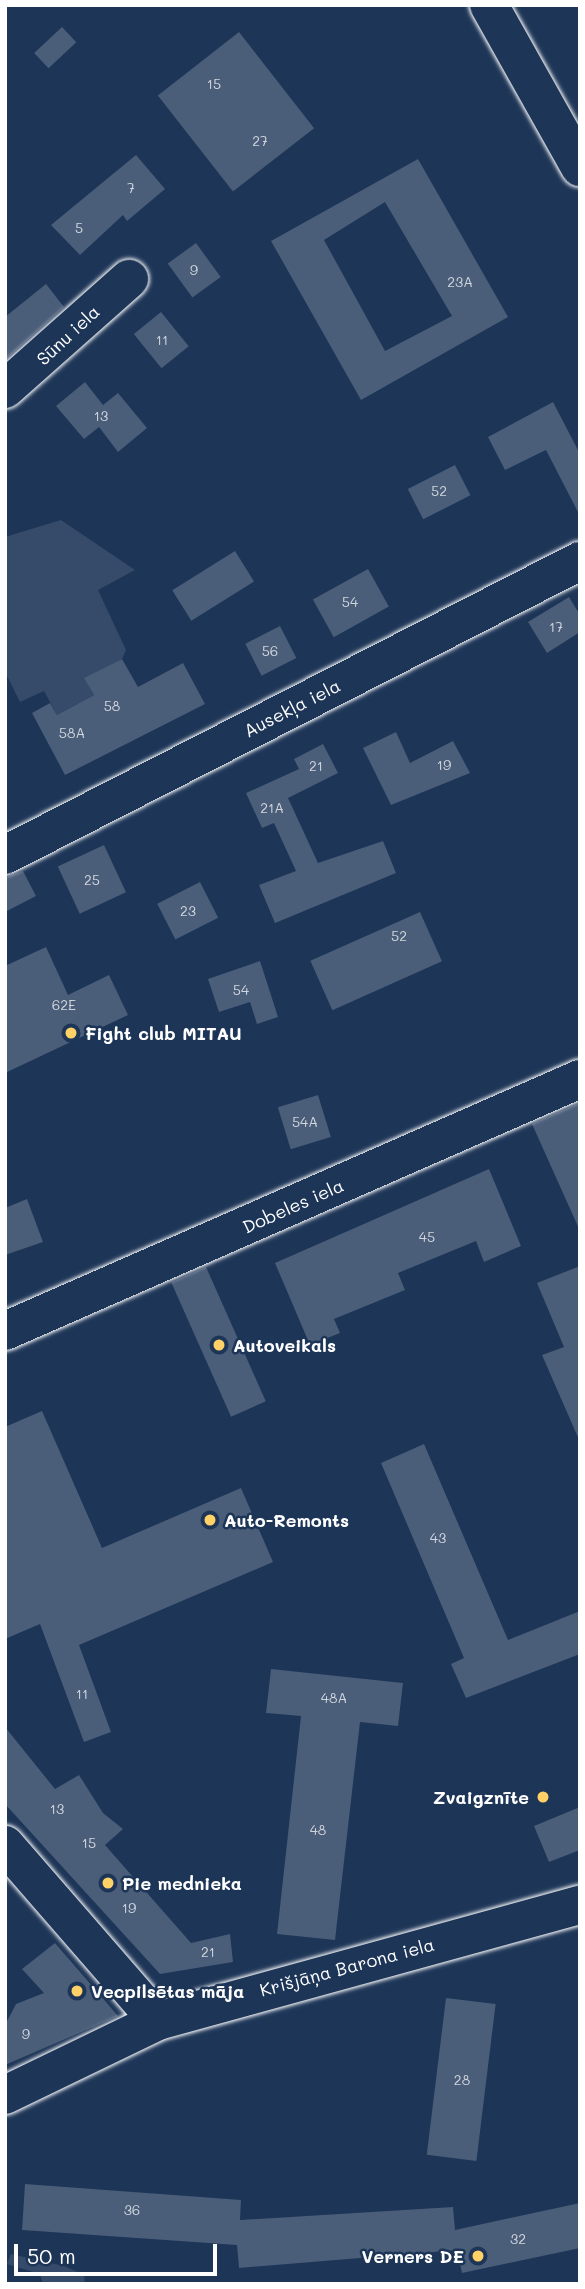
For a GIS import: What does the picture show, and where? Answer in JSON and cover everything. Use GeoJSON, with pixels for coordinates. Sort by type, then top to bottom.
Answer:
{"type":"FeatureCollection","features":[{"type":"Feature","properties":{"kind":"street"},"geometry":{"type":"LineString","coordinates":[[489,5],[580,167]]}},
{"type":"Feature","properties":{"kind":"street","name":"Sūnu iela"},"geometry":{"type":"LineString","coordinates":[[5,389],[129,279]]}},
{"type":"Feature","properties":{"kind":"street","name":"Ausekļa iela"},"geometry":{"type":"LineString","coordinates":[[5,856],[580,561]]}},
{"type":"Feature","properties":{"kind":"street","name":"Dobeles iela"},"geometry":{"type":"LineString","coordinates":[[5,1331],[580,1079]]}},
{"type":"Feature","properties":{"kind":"street"},"geometry":{"type":"LineString","coordinates":[[5,1845],[158,2021]]}},
{"type":"Feature","properties":{"kind":"street","name":"Krišjāņa Barona iela"},"geometry":{"type":"LineString","coordinates":[[5,2095],[158,2021],[580,1905]]}},
{"type":"Feature","properties":{"kind":"shaded area"},"geometry":{"type":"Polygon","coordinates":[[[61,520],[135,570],[98,590],[126,650],[122,659],[85,678],[94,695],[57,715],[44,691],[20,702],[5,672],[5,537],[61,520]]]}},
{"type":"Feature","properties":{"kind":"shaded area"},"geometry":{"type":"Polygon","coordinates":[[[11,2254],[64,2266],[84,2275],[85,2284],[43,2284],[40,2274],[7,2264],[11,2254]]]}},
{"type":"Feature","properties":{"kind":"building"},"geometry":{"type":"Polygon","coordinates":[[[62,27],[76,42],[49,68],[34,53],[62,27]]]}},
{"type":"Feature","properties":{"kind":"building"},"geometry":{"type":"Polygon","coordinates":[[[239,32],[314,128],[233,192],[158,95],[239,32]]]}},
{"type":"Feature","properties":{"kind":"building"},"geometry":{"type":"Polygon","coordinates":[[[136,155],[165,189],[127,221],[123,215],[80,255],[51,225],[136,155]]]}},
{"type":"Feature","properties":{"kind":"building"},"geometry":{"type":"Polygon","coordinates":[[[418,159],[508,317],[361,400],[271,241],[418,159]],[[385,202],[324,240],[385,351],[452,316],[385,202]]]}},
{"type":"Feature","properties":{"kind":"building"},"geometry":{"type":"Polygon","coordinates":[[[196,243],[221,277],[192,298],[168,264],[196,243]]]}},
{"type":"Feature","properties":{"kind":"building"},"geometry":{"type":"Polygon","coordinates":[[[46,284],[64,307],[5,360],[5,317],[46,284]]]}},
{"type":"Feature","properties":{"kind":"building"},"geometry":{"type":"Polygon","coordinates":[[[161,312],[189,346],[161,368],[134,334],[161,312]]]}},
{"type":"Feature","properties":{"kind":"building"},"geometry":{"type":"Polygon","coordinates":[[[85,382],[103,405],[118,393],[147,428],[118,452],[99,427],[84,439],[56,406],[85,382]]]}},
{"type":"Feature","properties":{"kind":"building"},"geometry":{"type":"Polygon","coordinates":[[[553,402],[580,454],[580,516],[546,450],[505,470],[488,437],[553,402]]]}},
{"type":"Feature","properties":{"kind":"building"},"geometry":{"type":"Polygon","coordinates":[[[455,465],[470,495],[423,519],[408,489],[455,465]]]}},
{"type":"Feature","properties":{"kind":"building"},"geometry":{"type":"Polygon","coordinates":[[[235,551],[254,582],[191,621],[172,590],[235,551]]]}},
{"type":"Feature","properties":{"kind":"building"},"geometry":{"type":"Polygon","coordinates":[[[368,569],[389,607],[334,637],[313,600],[368,569]]]}},
{"type":"Feature","properties":{"kind":"building"},"geometry":{"type":"Polygon","coordinates":[[[569,597],[580,615],[580,632],[547,653],[528,622],[569,597]]]}},
{"type":"Feature","properties":{"kind":"building"},"geometry":{"type":"Polygon","coordinates":[[[280,626],[296,658],[262,676],[245,644],[280,626]]]}},
{"type":"Feature","properties":{"kind":"building"},"geometry":{"type":"Polygon","coordinates":[[[122,659],[138,687],[183,663],[205,704],[65,775],[32,713],[50,703],[57,715],[94,695],[84,678],[122,659]]]}},
{"type":"Feature","properties":{"kind":"building"},"geometry":{"type":"Polygon","coordinates":[[[396,732],[410,763],[453,741],[470,773],[391,805],[363,748],[396,732]]]}},
{"type":"Feature","properties":{"kind":"building"},"geometry":{"type":"Polygon","coordinates":[[[323,744],[338,773],[288,798],[318,863],[383,841],[396,873],[275,923],[259,885],[296,871],[274,823],[262,828],[246,793],[299,769],[294,759],[323,744]]]}},
{"type":"Feature","properties":{"kind":"building"},"geometry":{"type":"Polygon","coordinates":[[[104,845],[126,892],[80,914],[58,867],[104,845]]]}},
{"type":"Feature","properties":{"kind":"building"},"geometry":{"type":"Polygon","coordinates":[[[23,871],[36,896],[5,912],[5,878],[23,871]]]}},
{"type":"Feature","properties":{"kind":"building"},"geometry":{"type":"Polygon","coordinates":[[[200,882],[218,918],[175,939],[157,904],[200,882]]]}},
{"type":"Feature","properties":{"kind":"building"},"geometry":{"type":"Polygon","coordinates":[[[420,912],[442,961],[332,1010],[310,961],[420,912]]]}},
{"type":"Feature","properties":{"kind":"building"},"geometry":{"type":"Polygon","coordinates":[[[46,947],[68,995],[109,975],[128,1015],[5,1073],[5,966],[46,947]]]}},
{"type":"Feature","properties":{"kind":"building"},"geometry":{"type":"Polygon","coordinates":[[[260,961],[278,1017],[257,1024],[250,1002],[219,1012],[208,979],[260,961]]]}},
{"type":"Feature","properties":{"kind":"building"},"geometry":{"type":"Polygon","coordinates":[[[318,1095],[331,1137],[291,1149],[278,1107],[318,1095]]]}},
{"type":"Feature","properties":{"kind":"building"},"geometry":{"type":"Polygon","coordinates":[[[580,1103],[580,1231],[532,1124],[580,1103]]]}},
{"type":"Feature","properties":{"kind":"building"},"geometry":{"type":"Polygon","coordinates":[[[489,1169],[521,1246],[484,1262],[476,1241],[398,1273],[405,1290],[334,1319],[340,1333],[310,1345],[275,1263],[489,1169]]]}},
{"type":"Feature","properties":{"kind":"building"},"geometry":{"type":"Polygon","coordinates":[[[27,1199],[43,1242],[5,1255],[5,1208],[27,1199]]]}},
{"type":"Feature","properties":{"kind":"building"},"geometry":{"type":"Polygon","coordinates":[[[580,1266],[580,1442],[542,1355],[564,1347],[537,1283],[580,1266]]]}},
{"type":"Feature","properties":{"kind":"building","name":"Autoveikals"},"geometry":{"type":"Polygon","coordinates":[[[206,1267],[266,1401],[231,1417],[171,1282],[206,1267]]]}},
{"type":"Feature","properties":{"kind":"building","name":"Auto-Remonts"},"geometry":{"type":"Polygon","coordinates":[[[42,1411],[102,1548],[241,1488],[273,1562],[79,1645],[111,1732],[84,1742],[40,1624],[5,1639],[5,1427],[42,1411]]]}},
{"type":"Feature","properties":{"kind":"building"},"geometry":{"type":"Polygon","coordinates":[[[424,1444],[508,1640],[580,1611],[580,1654],[466,1698],[451,1664],[464,1658],[381,1463],[424,1444]]]}},
{"type":"Feature","properties":{"kind":"building"},"geometry":{"type":"Polygon","coordinates":[[[271,1669],[403,1683],[398,1726],[360,1722],[335,1940],[277,1934],[301,1716],[266,1713],[271,1669]]]}},
{"type":"Feature","properties":{"kind":"building"},"geometry":{"type":"Polygon","coordinates":[[[5,1727],[55,1789],[79,1775],[103,1813],[123,1829],[105,1845],[191,1943],[230,1934],[233,1962],[160,1974],[5,1804],[5,1727]]]}},
{"type":"Feature","properties":{"kind":"building"},"geometry":{"type":"Polygon","coordinates":[[[580,1807],[580,1850],[549,1862],[534,1826],[580,1807]]]}},
{"type":"Feature","properties":{"kind":"building"},"geometry":{"type":"Polygon","coordinates":[[[55,1943],[118,2016],[5,2065],[5,2025],[16,2004],[44,1993],[22,1969],[55,1943]]]}},
{"type":"Feature","properties":{"kind":"building"},"geometry":{"type":"Polygon","coordinates":[[[446,1998],[496,2004],[476,2161],[427,2155],[446,1998]]]}},
{"type":"Feature","properties":{"kind":"building"},"geometry":{"type":"Polygon","coordinates":[[[25,2184],[241,2200],[240,2220],[453,2207],[455,2230],[580,2203],[580,2248],[462,2273],[457,2250],[239,2268],[237,2245],[22,2230],[25,2184]]]}},
{"type":"Feature","properties":{"kind":"place","name":"Fight club MITAU"},"geometry":{"type":"Point","coordinates":[71,1033]}},
{"type":"Feature","properties":{"kind":"place","name":"Autoveikals"},"geometry":{"type":"Point","coordinates":[219,1345]}},
{"type":"Feature","properties":{"kind":"place","name":"Auto-Remonts"},"geometry":{"type":"Point","coordinates":[210,1520]}},
{"type":"Feature","properties":{"kind":"place","name":"Zvaigznīte"},"geometry":{"type":"Point","coordinates":[543,1797]}},
{"type":"Feature","properties":{"kind":"place","name":"Pie mednieka"},"geometry":{"type":"Point","coordinates":[108,1883]}},
{"type":"Feature","properties":{"kind":"place","name":"Vecpilsētas māja"},"geometry":{"type":"Point","coordinates":[77,1991]}},
{"type":"Feature","properties":{"kind":"place","name":"Verners DE"},"geometry":{"type":"Point","coordinates":[478,2256]}}]}
